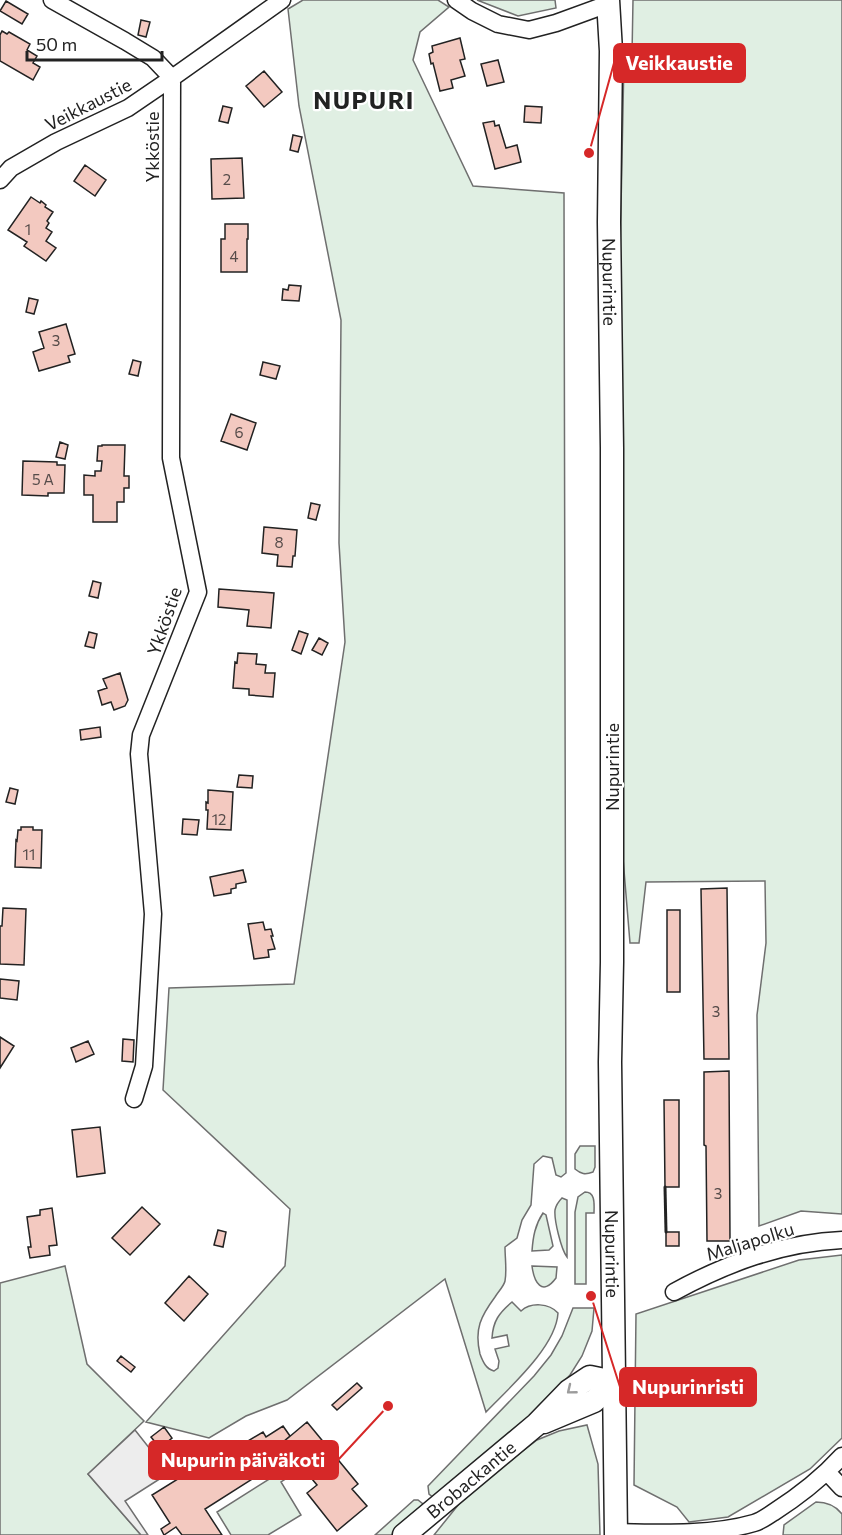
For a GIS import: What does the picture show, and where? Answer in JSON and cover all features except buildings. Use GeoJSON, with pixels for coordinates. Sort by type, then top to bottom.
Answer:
{"type":"FeatureCollection","features":[{"type":"Feature","properties":{"kind":"main road","name":"Nupurintie"},"geometry":{"type":"LineString","coordinates":[[608,2],[611,51],[609,222],[612,448],[610,1062],[616,1534]]}},
{"type":"Feature","properties":{"kind":"main road","name":"Brobackantie"},"geometry":{"type":"LineString","coordinates":[[404,1535],[537,1424],[569,1391],[590,1377],[614,1382]]}},
{"type":"Feature","properties":{"kind":"street"},"geometry":{"type":"LineString","coordinates":[[52,0],[153,58],[172,78]]}},
{"type":"Feature","properties":{"kind":"street","name":"Veikkaustie"},"geometry":{"type":"LineString","coordinates":[[0,180],[11,168],[56,142],[128,108],[282,0]]}},
{"type":"Feature","properties":{"kind":"street"},"geometry":{"type":"LineString","coordinates":[[456,0],[471,11],[498,24],[529,30],[556,23],[608,2]]}},
{"type":"Feature","properties":{"kind":"street","name":"Ykköstie"},"geometry":{"type":"LineString","coordinates":[[134,1099],[144,1066],[153,914],[139,754],[141,735],[198,592],[171,458],[172,78]]}},
{"type":"Feature","properties":{"kind":"street","name":"Maljapolku"},"geometry":{"type":"LineString","coordinates":[[674,1293],[704,1275],[754,1256],[816,1241],[842,1240]]}},
{"type":"Feature","properties":{"kind":"street"},"geometry":{"type":"LineString","coordinates":[[616,1534],[716,1532],[757,1522],[784,1505],[827,1472],[842,1456]]}},
{"type":"Feature","properties":{"kind":"street"},"geometry":{"type":"LineString","coordinates":[[827,1472],[842,1488]]}},
{"type":"Feature","properties":{"kind":"green space"},"geometry":{"type":"Polygon","coordinates":[[[303,0],[438,0],[449,7],[420,32],[413,60],[473,186],[564,193],[566,1173],[561,1177],[556,1175],[552,1158],[543,1156],[534,1164],[531,1205],[522,1220],[517,1238],[505,1247],[504,1283],[486,1310],[478,1330],[478,1345],[485,1365],[494,1371],[498,1368],[499,1361],[495,1349],[509,1346],[507,1335],[492,1338],[498,1318],[512,1302],[521,1311],[530,1306],[540,1305],[550,1307],[558,1313],[555,1326],[540,1353],[486,1412],[445,1279],[287,1400],[246,1416],[209,1438],[146,1422],[285,1266],[290,1209],[163,1090],[169,988],[294,984],[345,642],[339,543],[341,320],[299,106],[288,9],[303,0]]]}},
{"type":"Feature","properties":{"kind":"green space"},"geometry":{"type":"Polygon","coordinates":[[[477,0],[555,0],[556,8],[518,16],[477,0]]]}},
{"type":"Feature","properties":{"kind":"green space"},"geometry":{"type":"Polygon","coordinates":[[[633,0],[842,0],[842,1214],[801,1211],[759,1226],[757,1015],[766,943],[765,881],[646,882],[639,943],[630,943],[620,822],[620,258],[624,59],[632,55],[633,0]]]}},
{"type":"Feature","properties":{"kind":"green space"},"geometry":{"type":"Polygon","coordinates":[[[580,1146],[595,1146],[595,1167],[593,1172],[588,1174],[575,1169],[575,1154],[580,1146]]]}},
{"type":"Feature","properties":{"kind":"green space"},"geometry":{"type":"Polygon","coordinates":[[[585,1192],[593,1197],[594,1213],[586,1213],[586,1284],[575,1284],[575,1212],[578,1197],[585,1192]]]}},
{"type":"Feature","properties":{"kind":"green space"},"geometry":{"type":"Polygon","coordinates":[[[562,1198],[567,1200],[567,1257],[560,1241],[555,1215],[558,1202],[562,1198]]]}},
{"type":"Feature","properties":{"kind":"green space"},"geometry":{"type":"Polygon","coordinates":[[[543,1213],[546,1215],[553,1246],[549,1250],[532,1251],[535,1231],[543,1213]]]}},
{"type":"Feature","properties":{"kind":"green space"},"geometry":{"type":"Polygon","coordinates":[[[842,1255],[842,1438],[810,1469],[728,1517],[689,1522],[677,1507],[634,1485],[636,1314],[799,1260],[842,1255]]]}},
{"type":"Feature","properties":{"kind":"green space"},"geometry":{"type":"Polygon","coordinates":[[[65,1266],[87,1364],[144,1421],[88,1474],[141,1535],[0,1535],[0,1283],[65,1266]]]}},
{"type":"Feature","properties":{"kind":"green space"},"geometry":{"type":"Polygon","coordinates":[[[532,1266],[557,1267],[556,1278],[551,1284],[543,1287],[537,1282],[532,1266]]]}},
{"type":"Feature","properties":{"kind":"green space"},"geometry":{"type":"Polygon","coordinates":[[[573,1308],[594,1308],[592,1331],[582,1356],[570,1375],[537,1411],[434,1498],[429,1494],[428,1486],[534,1376],[551,1355],[562,1336],[573,1308]]]}},
{"type":"Feature","properties":{"kind":"green space"},"geometry":{"type":"Polygon","coordinates":[[[587,1425],[598,1464],[600,1535],[434,1535],[467,1494],[537,1440],[559,1431],[587,1425]]]}},
{"type":"Feature","properties":{"kind":"green space"},"geometry":{"type":"Polygon","coordinates":[[[282,1471],[287,1478],[281,1482],[301,1515],[268,1535],[231,1535],[217,1512],[282,1471]]]}},
{"type":"Feature","properties":{"kind":"green space"},"geometry":{"type":"Polygon","coordinates":[[[414,1500],[423,1504],[424,1508],[391,1535],[375,1535],[414,1500]]]}},
{"type":"Feature","properties":{"kind":"green space"},"geometry":{"type":"Polygon","coordinates":[[[816,1502],[837,1508],[842,1514],[842,1535],[783,1535],[784,1525],[816,1502]]]}},
{"type":"Feature","properties":{"kind":"shaded area"},"geometry":{"type":"Polygon","coordinates":[[[135,1430],[169,1473],[125,1501],[148,1535],[141,1535],[88,1474],[135,1430]]]}},
{"type":"Feature","properties":{"kind":"wall"},"geometry":{"type":"LineString","coordinates":[[665,1187],[666,1232]]}},
{"type":"Feature","properties":{"kind":"place","name":"Veikkaustie"},"geometry":{"type":"Point","coordinates":[589,153]}},
{"type":"Feature","properties":{"kind":"place","name":"Nupurinristi"},"geometry":{"type":"Point","coordinates":[591,1296]}},
{"type":"Feature","properties":{"kind":"place","name":"Nupurin päiväkoti"},"geometry":{"type":"Point","coordinates":[388,1406]}},
{"type":"Feature","properties":{"kind":"district","name":"NUPURI"},"geometry":{"type":"Point","coordinates":[364,99]}}]}
